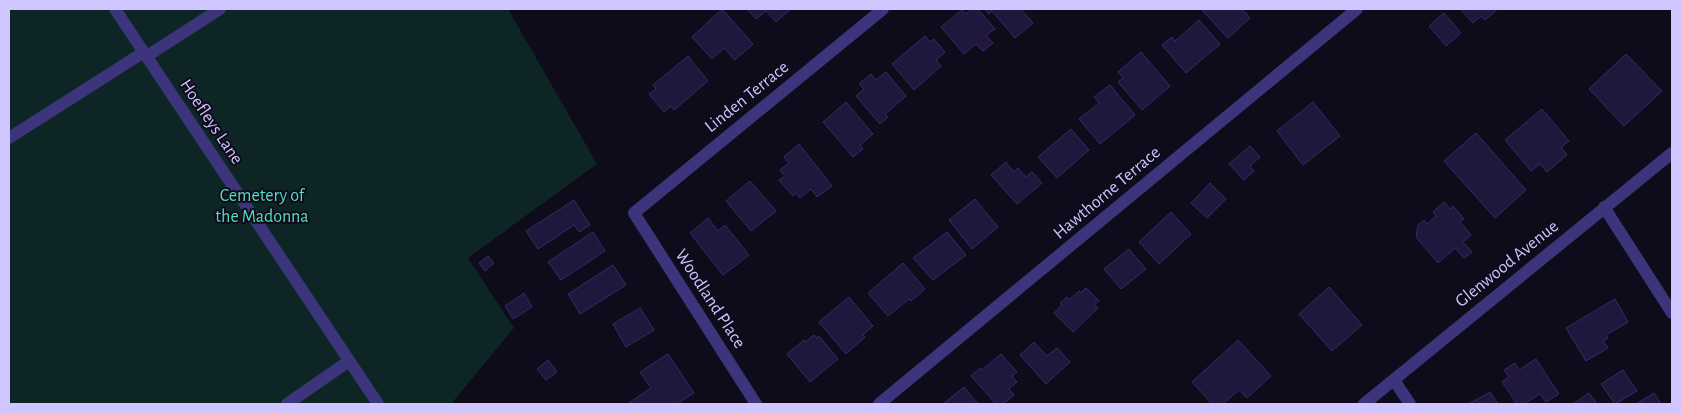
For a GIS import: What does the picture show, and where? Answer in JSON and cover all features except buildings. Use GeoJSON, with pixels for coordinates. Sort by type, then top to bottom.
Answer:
{"type":"FeatureCollection","features":[{"type":"Feature","properties":{"kind":"street","name":"Hoefleys Lane"},"geometry":{"type":"LineString","coordinates":[[115,9],[378,404]]}},
{"type":"Feature","properties":{"kind":"street"},"geometry":{"type":"LineString","coordinates":[[9,138],[220,9]]}},
{"type":"Feature","properties":{"kind":"street","name":"Linden Terrace"},"geometry":{"type":"LineString","coordinates":[[634,213],[883,9]]}},
{"type":"Feature","properties":{"kind":"street","name":"Hawthorne Terrace"},"geometry":{"type":"LineString","coordinates":[[879,404],[1357,9]]}},
{"type":"Feature","properties":{"kind":"street","name":"Glenwood Avenue"},"geometry":{"type":"LineString","coordinates":[[1364,404],[1672,153]]}},
{"type":"Feature","properties":{"kind":"street"},"geometry":{"type":"LineString","coordinates":[[1604,207],[1672,314]]}},
{"type":"Feature","properties":{"kind":"street","name":"Woodland Place"},"geometry":{"type":"LineString","coordinates":[[634,213],[756,404]]}},
{"type":"Feature","properties":{"kind":"street"},"geometry":{"type":"LineString","coordinates":[[287,404],[349,361]]}},
{"type":"Feature","properties":{"kind":"street"},"geometry":{"type":"LineString","coordinates":[[1394,380],[1410,404]]}},
{"type":"Feature","properties":{"kind":"green space","name":"Cemetery of the Madonna"},"geometry":{"type":"Polygon","coordinates":[[[9,9],[508,9],[597,164],[468,258],[514,328],[451,404],[9,404],[9,9]]]}}]}
